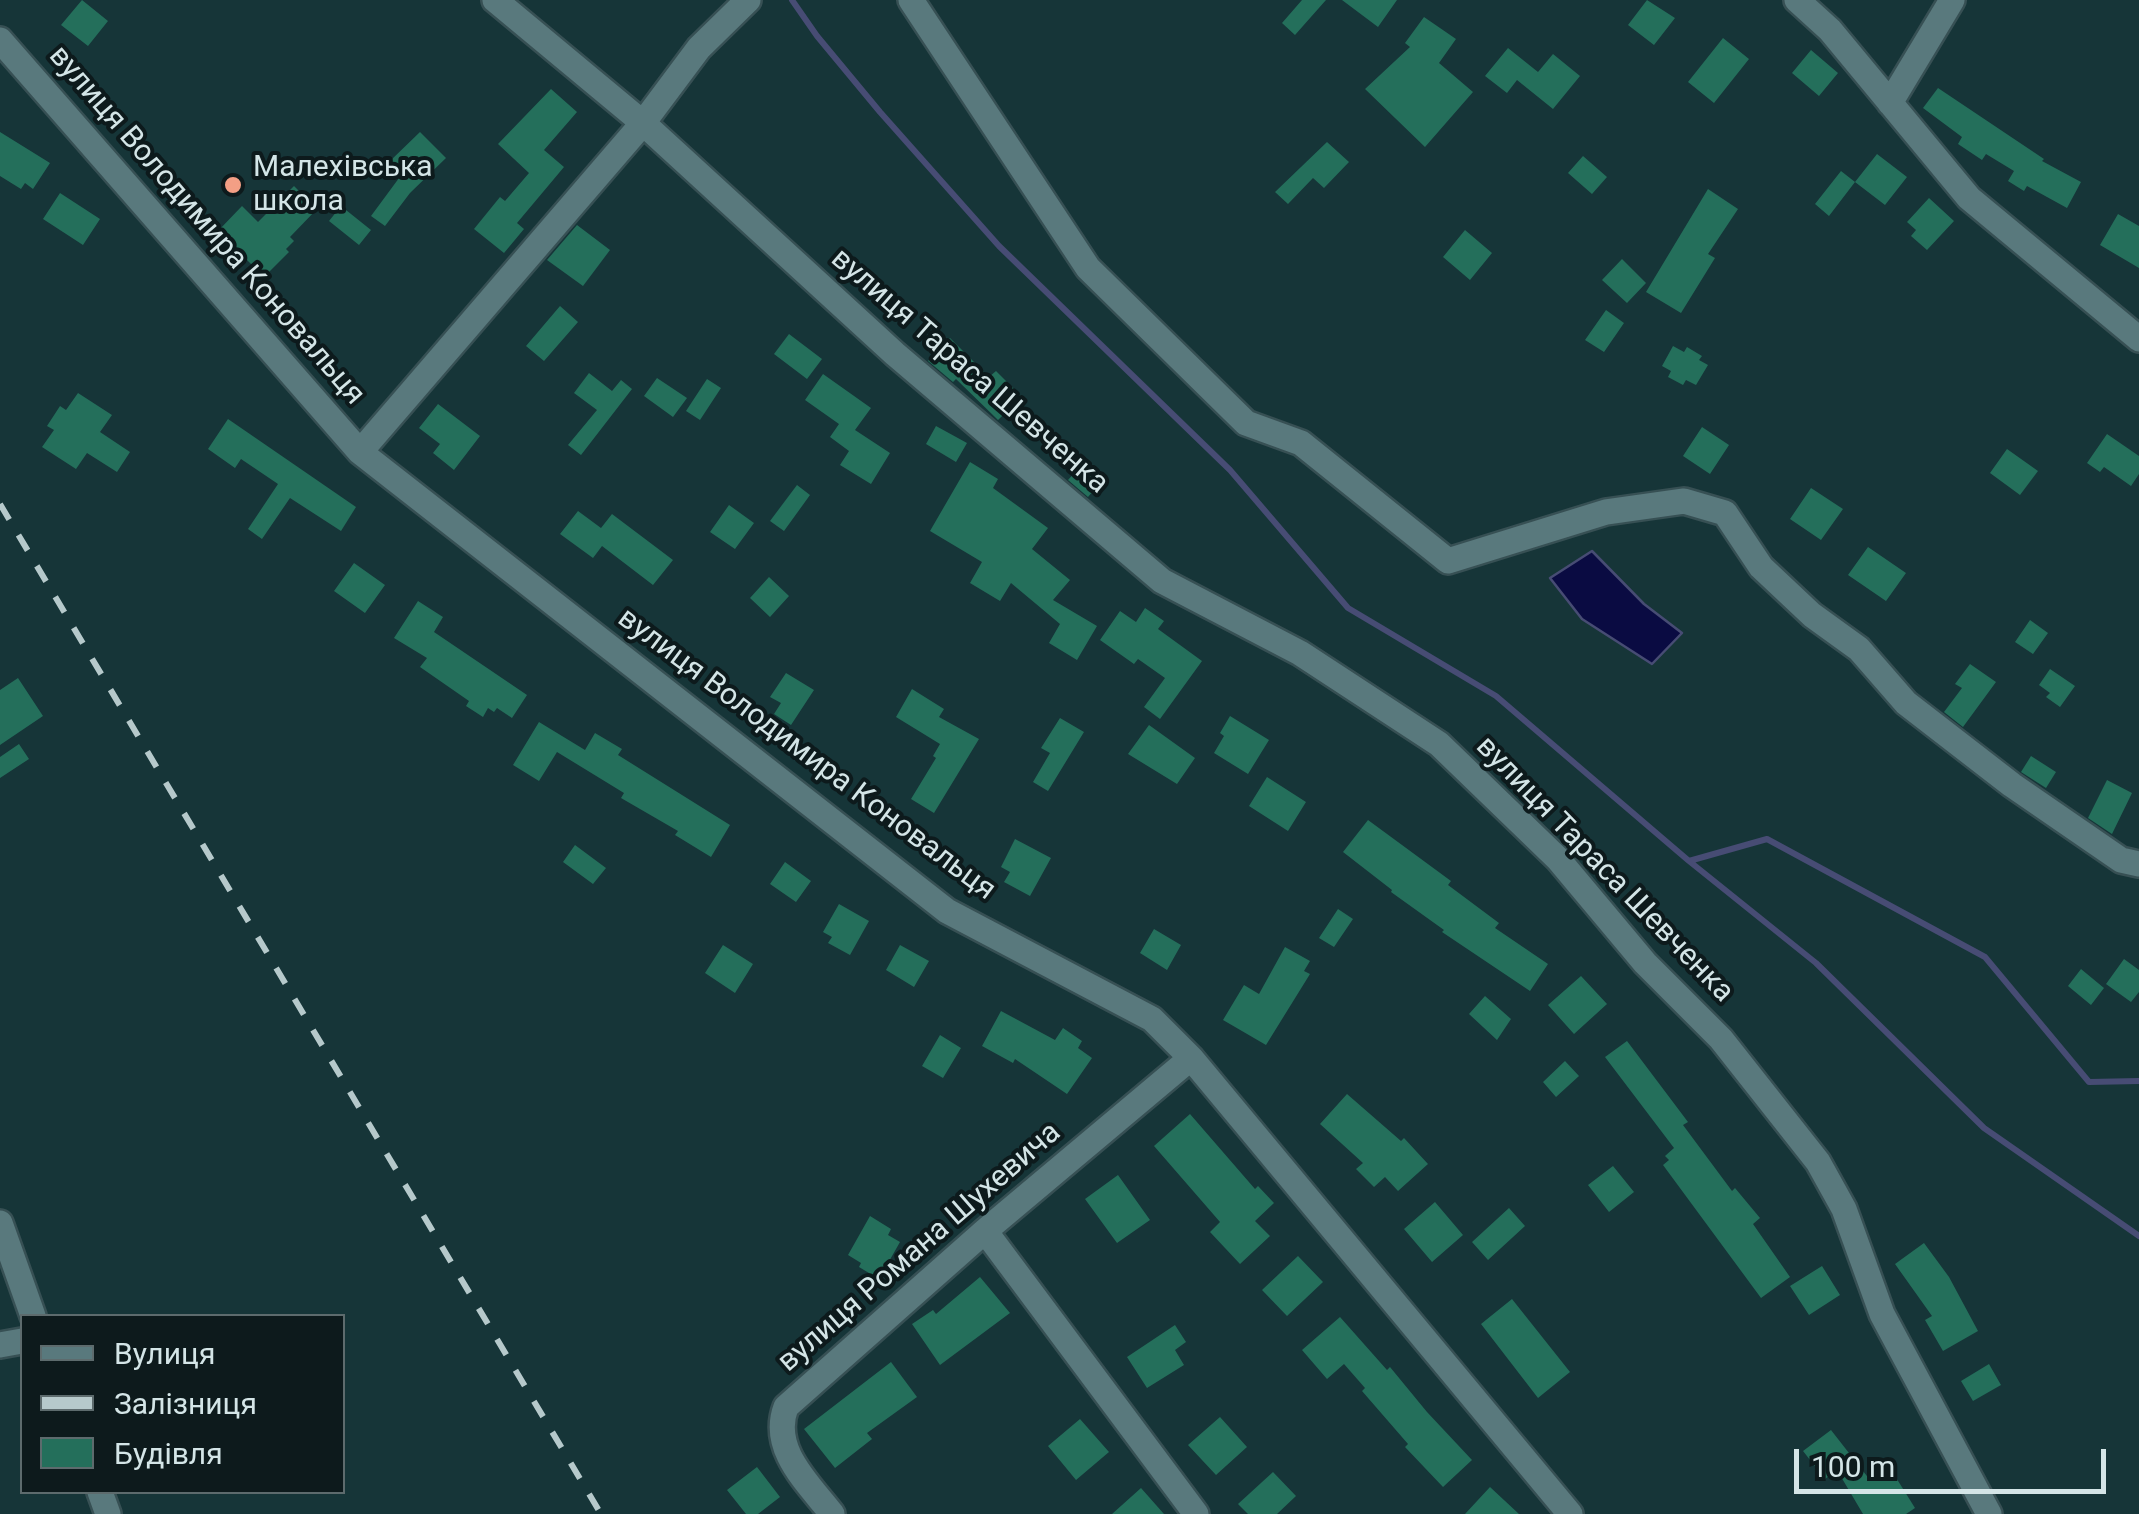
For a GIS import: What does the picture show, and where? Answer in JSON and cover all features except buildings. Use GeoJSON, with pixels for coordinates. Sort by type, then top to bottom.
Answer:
{"type":"FeatureCollection","features":[{"type":"Feature","properties":{"kind":"street","name":"вулиця Тараса Шевченка"},"geometry":{"type":"LineString","coordinates":[[495,0],[643,123],[895,354],[1162,581],[1300,652],[1439,744],[1558,859],[1645,963],[1721,1039],[1818,1162],[1844,1209],[1882,1314],[1989,1514]]}},
{"type":"Feature","properties":{"kind":"street"},"geometry":{"type":"LineString","coordinates":[[360,452],[643,123],[700,48],[748,0]]}},
{"type":"Feature","properties":{"kind":"street"},"geometry":{"type":"LineString","coordinates":[[910,0],[1088,268],[1246,423],[1301,443],[1448,561],[1606,512],[1684,501],[1725,513],[1761,567],[1812,614],[1859,649],[1906,703],[2027,796],[2121,860],[2139,864]]}},
{"type":"Feature","properties":{"kind":"street"},"geometry":{"type":"LineString","coordinates":[[1797,0],[1830,30],[1969,198],[2139,339]]}},
{"type":"Feature","properties":{"kind":"street"},"geometry":{"type":"LineString","coordinates":[[1890,103],[1952,0]]}},
{"type":"Feature","properties":{"kind":"street","name":"вулиця Володимира Коновальця"},"geometry":{"type":"LineString","coordinates":[[0,40],[360,452],[946,910],[1152,1019],[1191,1058],[1570,1514]]}},
{"type":"Feature","properties":{"kind":"street","name":"вулиця Романа Шухевича"},"geometry":{"type":"LineString","coordinates":[[832,1514],[788,1456],[780,1424],[786,1407],[985,1231],[1191,1058]]}},
{"type":"Feature","properties":{"kind":"street"},"geometry":{"type":"LineString","coordinates":[[0,1223],[32,1314]]}},
{"type":"Feature","properties":{"kind":"street"},"geometry":{"type":"LineString","coordinates":[[985,1231],[1196,1514]]}},
{"type":"Feature","properties":{"kind":"shaded area"},"geometry":{"type":"Polygon","coordinates":[[[1592,551],[1644,604],[1682,633],[1652,664],[1582,619],[1550,578],[1592,551]]]}},
{"type":"Feature","properties":{"kind":"waterway"},"geometry":{"type":"LineString","coordinates":[[792,0],[880,112],[999,246],[1230,470],[1348,608],[1496,696],[1689,861],[1767,839],[1985,957],[2089,1082],[2139,1081]]}},
{"type":"Feature","properties":{"kind":"waterway"},"geometry":{"type":"LineString","coordinates":[[1689,861],[1816,963],[1984,1128],[2139,1236]]}},
{"type":"Feature","properties":{"kind":"railway"},"geometry":{"type":"LineString","coordinates":[[0,504],[601,1514]]}},
{"type":"Feature","properties":{"kind":"place","name":"Малехівська школа"},"geometry":{"type":"Point","coordinates":[233,185]}}]}
